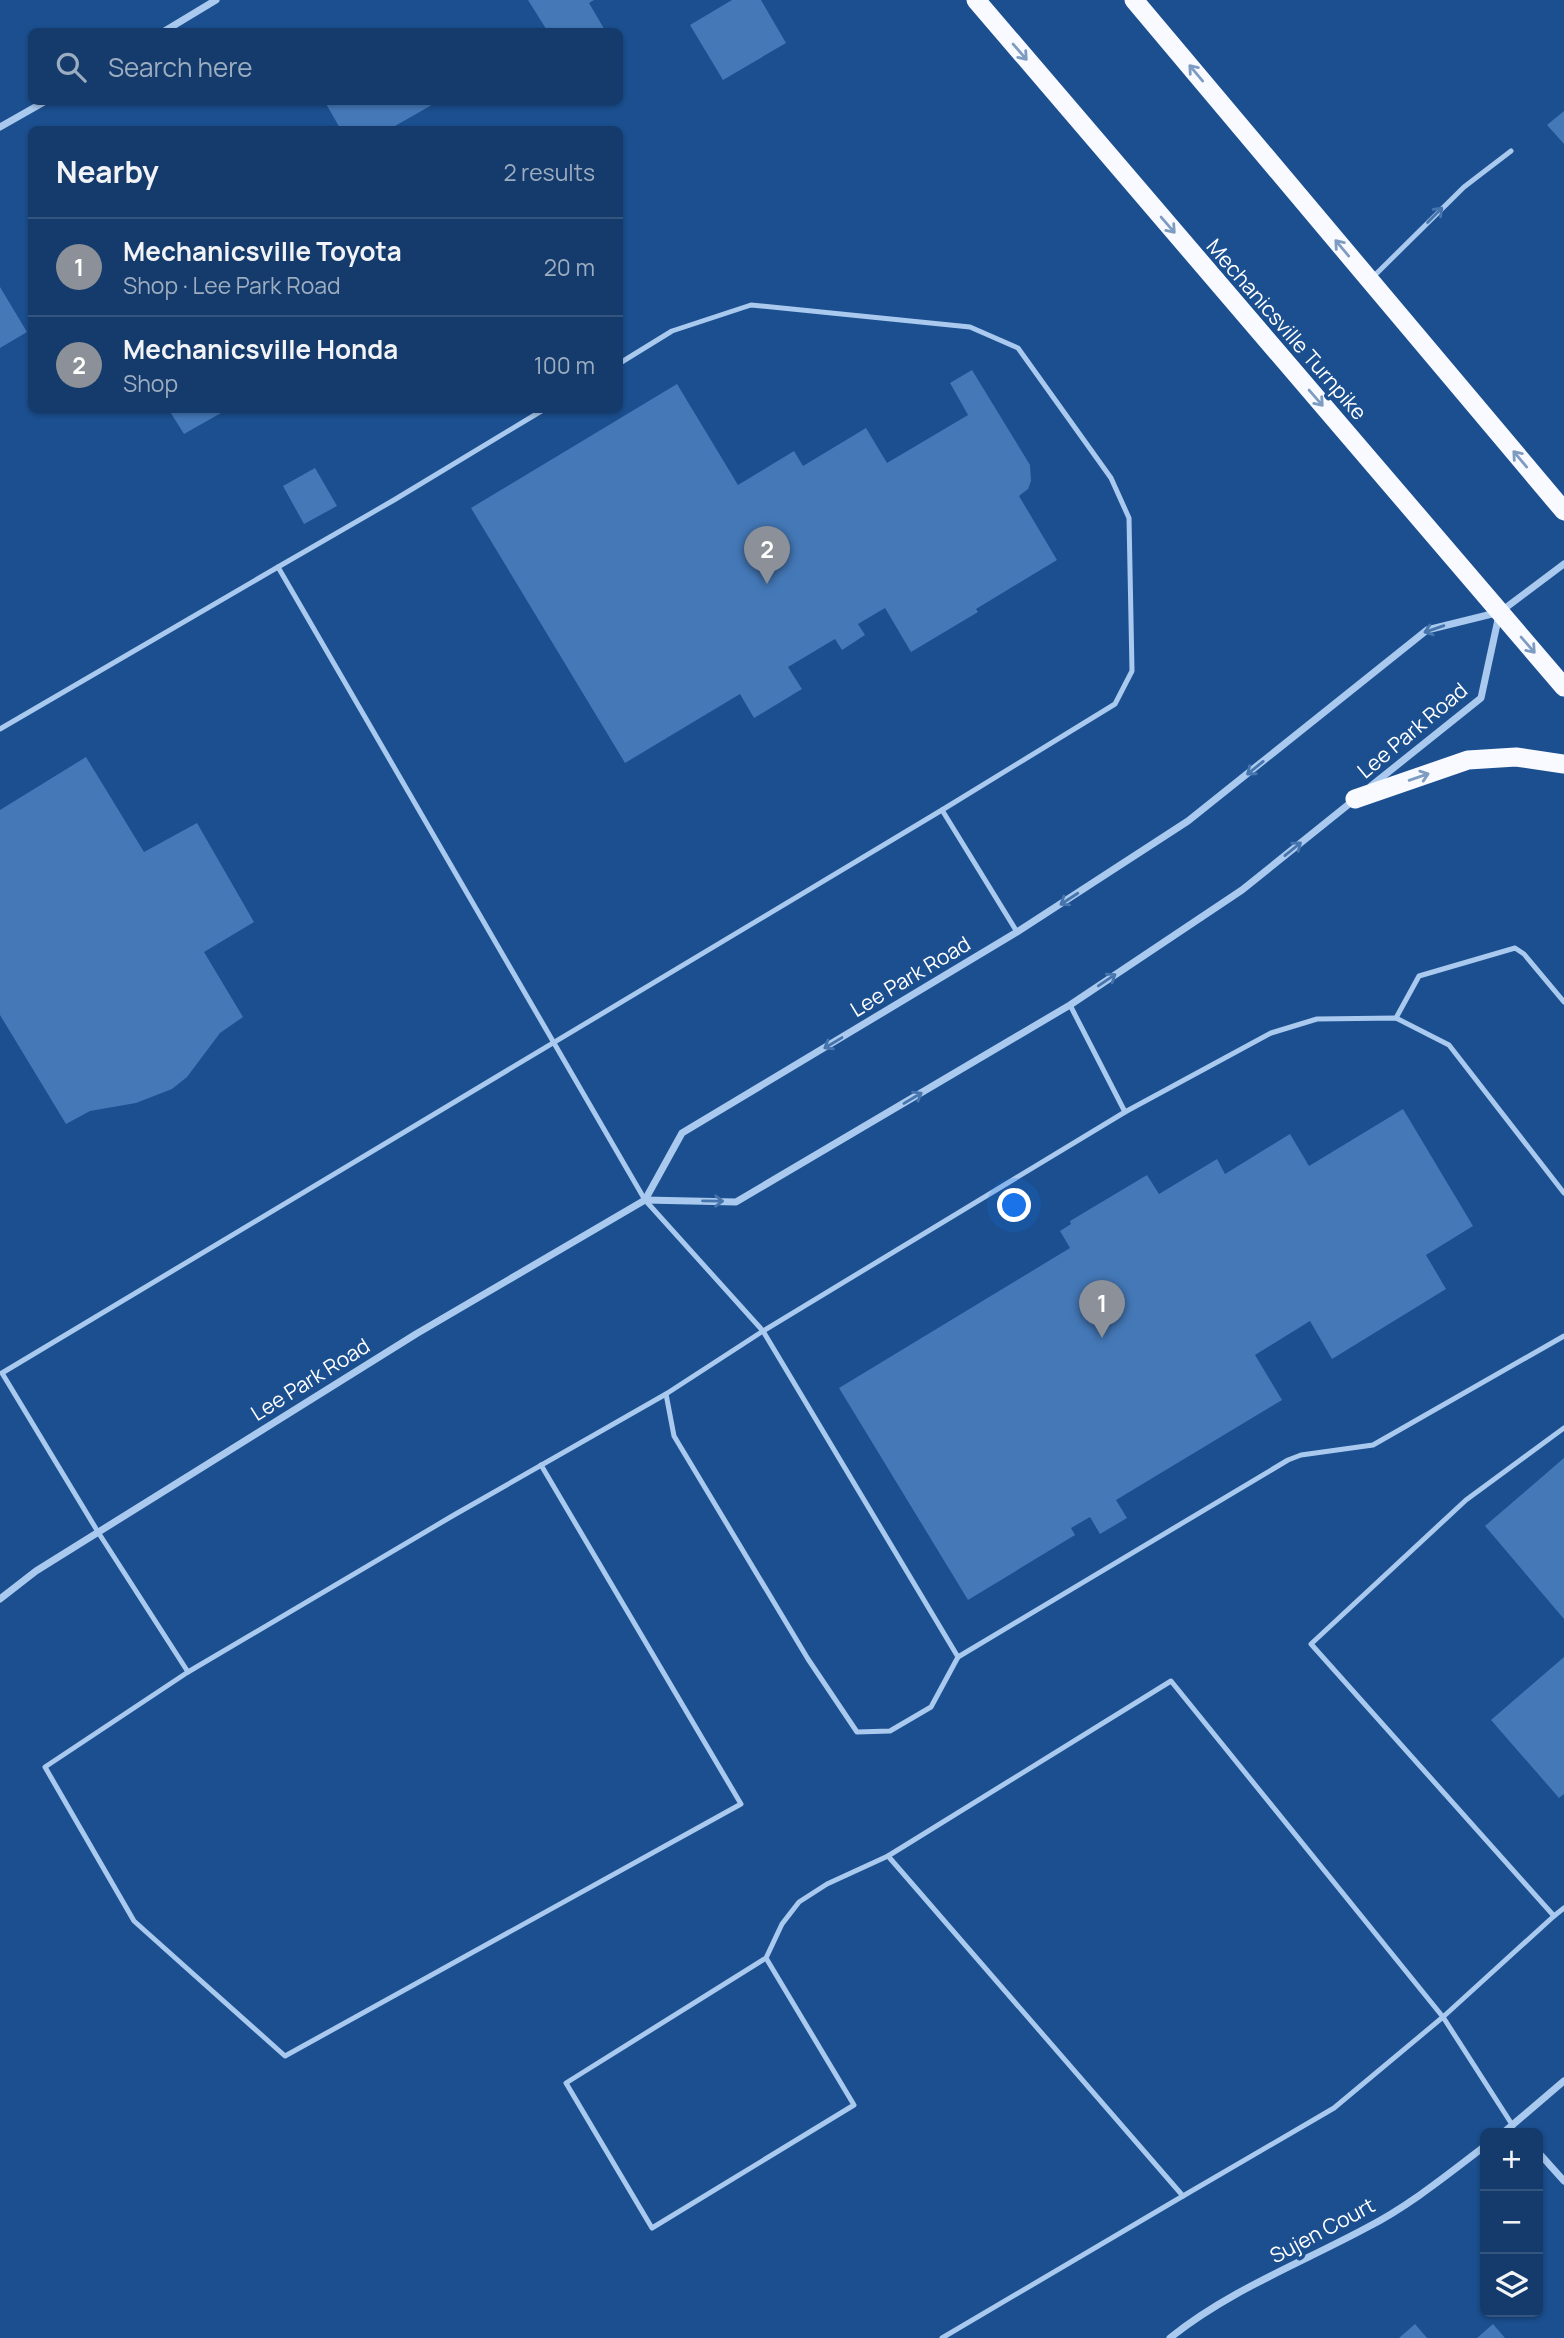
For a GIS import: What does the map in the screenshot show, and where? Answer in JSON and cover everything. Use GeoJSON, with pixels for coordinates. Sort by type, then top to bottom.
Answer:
{"type":"FeatureCollection","features":[{"type":"Feature","properties":{"kind":"highway","name":"Mechanicsville Turnpike"},"geometry":{"type":"LineString","coordinates":[[976,0],[1564,687]]}},
{"type":"Feature","properties":{"kind":"highway"},"geometry":{"type":"LineString","coordinates":[[1134,0],[1564,512]]}},
{"type":"Feature","properties":{"kind":"highway"},"geometry":{"type":"LineString","coordinates":[[1355,799],[1468,760],[1516,757],[1564,764]]}},
{"type":"Feature","properties":{"kind":"street"},"geometry":{"type":"LineString","coordinates":[[170,28],[216,0]]}},
{"type":"Feature","properties":{"kind":"street"},"geometry":{"type":"LineString","coordinates":[[0,127],[39,105]]}},
{"type":"Feature","properties":{"kind":"street"},"geometry":{"type":"LineString","coordinates":[[1500,612],[1564,564]]}},
{"type":"Feature","properties":{"kind":"street","name":"Lee Park Road"},"geometry":{"type":"LineString","coordinates":[[0,1599],[36,1571],[416,1334],[645,1200],[682,1133],[1017,932],[1188,821],[1427,630],[1500,612],[1481,698],[1242,890],[1070,1005],[736,1202],[645,1200]]}},
{"type":"Feature","properties":{"kind":"street"},"geometry":{"type":"LineString","coordinates":[[1510,2128],[1564,2081]]}},
{"type":"Feature","properties":{"kind":"street","name":"Sujen Court"},"geometry":{"type":"LineString","coordinates":[[1170,2338],[1185,2326],[1246,2290],[1369,2227],[1428,2189],[1480,2150]]}},
{"type":"Feature","properties":{"kind":"street"},"geometry":{"type":"LineString","coordinates":[[1543,2158],[1564,2181]]}},
{"type":"Feature","properties":{"kind":"lane"},"geometry":{"type":"LineString","coordinates":[[1369,280],[1464,187],[1511,151]]}},
{"type":"Feature","properties":{"kind":"lane"},"geometry":{"type":"LineString","coordinates":[[188,1672],[98,1532],[1,1371],[436,1110],[555,1042],[1115,704],[1132,671],[1129,518],[1111,478],[1018,348],[970,327],[751,305],[673,331],[623,361]]}},
{"type":"Feature","properties":{"kind":"lane"},"geometry":{"type":"LineString","coordinates":[[0,729],[538,413]]}},
{"type":"Feature","properties":{"kind":"lane"},"geometry":{"type":"LineString","coordinates":[[278,567],[645,1200],[763,1331],[958,1657]]}},
{"type":"Feature","properties":{"kind":"lane"},"geometry":{"type":"LineString","coordinates":[[942,810],[1017,932]]}},
{"type":"Feature","properties":{"kind":"lane"},"geometry":{"type":"LineString","coordinates":[[1396,1018],[1419,976],[1515,948],[1524,954],[1564,1002]]}},
{"type":"Feature","properties":{"kind":"lane"},"geometry":{"type":"LineString","coordinates":[[1070,1005],[1125,1112]]}},
{"type":"Feature","properties":{"kind":"lane"},"geometry":{"type":"LineString","coordinates":[[541,1465],[741,1804],[285,2056],[134,1921],[46,1767],[188,1672],[541,1465],[666,1394],[763,1331],[1125,1112],[1271,1033],[1317,1019],[1396,1018],[1450,1045],[1564,1193]]}},
{"type":"Feature","properties":{"kind":"lane"},"geometry":{"type":"LineString","coordinates":[[666,1394],[674,1436],[808,1659],[857,1732],[890,1731],[931,1707],[958,1657],[1288,1460],[1301,1455],[1373,1445],[1564,1336]]}},
{"type":"Feature","properties":{"kind":"lane"},"geometry":{"type":"LineString","coordinates":[[1554,1916],[1311,1644],[1466,1500],[1564,1428]]}},
{"type":"Feature","properties":{"kind":"lane"},"geometry":{"type":"LineString","coordinates":[[766,1958],[855,2105],[652,2228],[566,2083],[766,1958],[782,1924],[799,1902],[827,1884],[887,1856],[1171,1681],[1444,2017],[1513,2126]]}},
{"type":"Feature","properties":{"kind":"lane"},"geometry":{"type":"LineString","coordinates":[[887,1856],[1183,2196]]}},
{"type":"Feature","properties":{"kind":"lane"},"geometry":{"type":"LineString","coordinates":[[942,2338],[1334,2108],[1444,2017],[1564,1908]]}},
{"type":"Feature","properties":{"kind":"building"},"geometry":{"type":"Polygon","coordinates":[[[528,0],[594,0],[589,3],[604,28],[546,28],[528,0]]]}},
{"type":"Feature","properties":{"kind":"building"},"geometry":{"type":"Polygon","coordinates":[[[732,0],[761,0],[786,43],[723,80],[690,25],[732,0]]]}},
{"type":"Feature","properties":{"kind":"building"},"geometry":{"type":"Polygon","coordinates":[[[327,105],[432,105],[395,126],[339,126],[327,105]]]}},
{"type":"Feature","properties":{"kind":"building"},"geometry":{"type":"Polygon","coordinates":[[[1564,111],[1564,144],[1547,125],[1564,111]]]}},
{"type":"Feature","properties":{"kind":"building"},"geometry":{"type":"Polygon","coordinates":[[[0,287],[27,332],[0,348],[0,287]]]}},
{"type":"Feature","properties":{"kind":"building"},"geometry":{"type":"Polygon","coordinates":[[[972,370],[1030,465],[1031,481],[1028,489],[1019,496],[1057,560],[911,652],[885,608],[858,624],[865,635],[842,650],[835,639],[788,667],[802,689],[754,718],[740,694],[625,763],[471,508],[677,384],[738,485],[794,451],[803,466],[866,428],[887,463],[968,415],[950,383],[972,370]]]}},
{"type":"Feature","properties":{"kind":"building"},"geometry":{"type":"Polygon","coordinates":[[[171,413],[221,413],[184,434],[171,413]]]}},
{"type":"Feature","properties":{"kind":"building"},"geometry":{"type":"Polygon","coordinates":[[[315,468],[337,506],[304,524],[283,486],[315,468]]]}},
{"type":"Feature","properties":{"kind":"building"},"geometry":{"type":"Polygon","coordinates":[[[86,757],[144,852],[197,823],[254,922],[204,952],[243,1017],[220,1033],[187,1077],[172,1089],[136,1103],[90,1111],[66,1124],[0,1015],[0,810],[86,757]]]}},
{"type":"Feature","properties":{"kind":"building"},"geometry":{"type":"Polygon","coordinates":[[[1403,1109],[1473,1226],[1426,1255],[1446,1289],[1332,1359],[1310,1321],[1255,1355],[1282,1400],[1116,1500],[1127,1518],[1100,1534],[1090,1517],[1071,1528],[1075,1535],[968,1600],[839,1388],[1070,1248],[1060,1231],[1071,1224],[1070,1221],[1147,1175],[1159,1194],[1217,1159],[1225,1174],[1290,1134],[1309,1166],[1403,1109]]]}},
{"type":"Feature","properties":{"kind":"building"},"geometry":{"type":"Polygon","coordinates":[[[1564,1458],[1564,1619],[1485,1526],[1564,1458]]]}},
{"type":"Feature","properties":{"kind":"building"},"geometry":{"type":"Polygon","coordinates":[[[1564,1657],[1564,1794],[1559,1798],[1491,1720],[1564,1657]]]}},
{"type":"Feature","properties":{"kind":"building"},"geometry":{"type":"Polygon","coordinates":[[[1415,2324],[1427,2338],[1399,2338],[1415,2324]]]}},
{"type":"Feature","properties":{"kind":"building"},"geometry":{"type":"Polygon","coordinates":[[[1493,2324],[1505,2338],[1477,2338],[1493,2324]]]}},
{"type":"Feature","properties":{"kind":"place","name":"Mechanicsville Honda"},"geometry":{"type":"Point","coordinates":[767,584]}},
{"type":"Feature","properties":{"kind":"place","name":"Mechanicsville Toyota"},"geometry":{"type":"Point","coordinates":[1102,1338]}}]}
